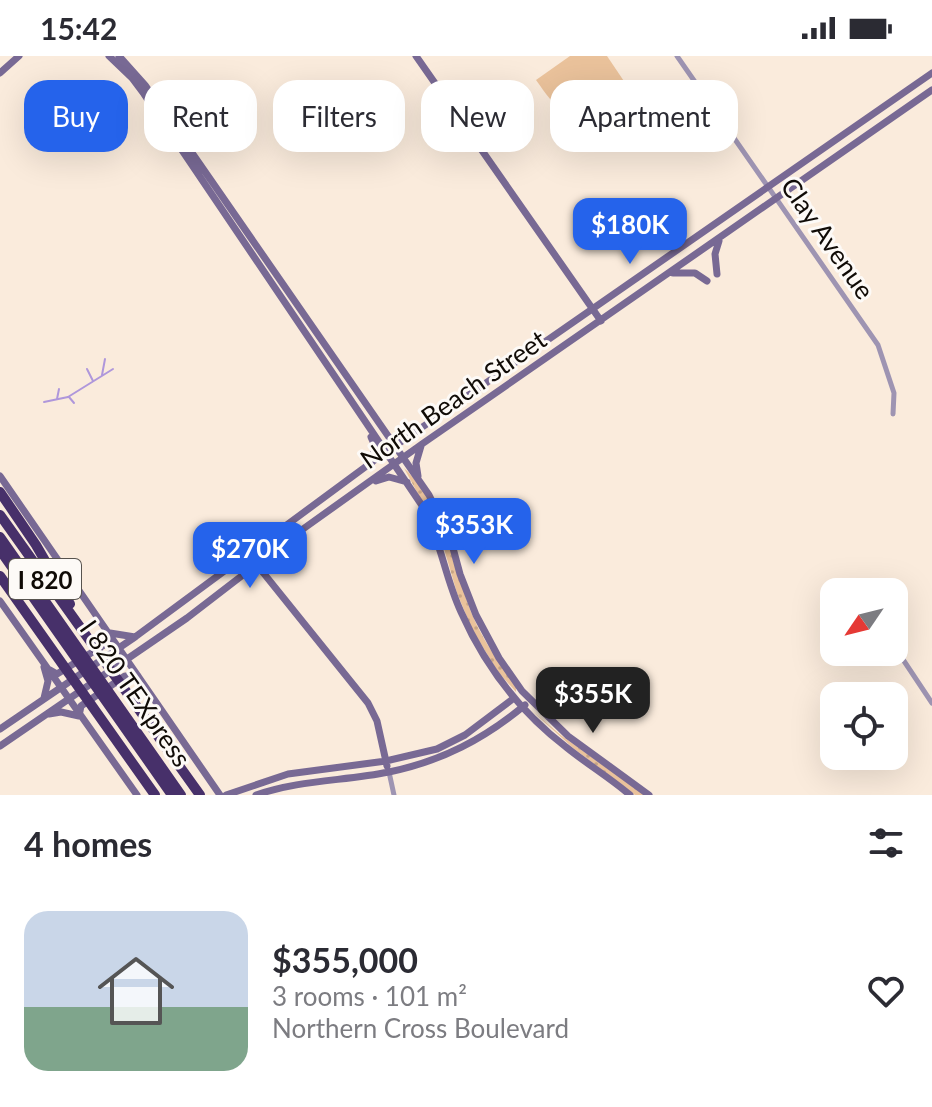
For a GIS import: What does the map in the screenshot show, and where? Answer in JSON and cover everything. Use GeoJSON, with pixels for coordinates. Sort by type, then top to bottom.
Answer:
{"type":"FeatureCollection","features":[{"type":"Feature","properties":{"kind":"highway"},"geometry":{"type":"LineString","coordinates":[[0,492],[91,637],[91,645]]}},
{"type":"Feature","properties":{"kind":"highway","name":"I 820"},"geometry":{"type":"LineString","coordinates":[[0,515],[200,795]]}},
{"type":"Feature","properties":{"kind":"highway","name":"I 820 TEXpress"},"geometry":{"type":"LineString","coordinates":[[0,537],[105,694],[178,793]]}},
{"type":"Feature","properties":{"kind":"highway","name":"I 820 TEXpress"},"geometry":{"type":"LineString","coordinates":[[0,550],[79,656]]}},
{"type":"Feature","properties":{"kind":"highway","name":"I 820"},"geometry":{"type":"LineString","coordinates":[[0,576],[155,795]]}},
{"type":"Feature","properties":{"kind":"highway"},"geometry":{"type":"LineString","coordinates":[[0,585],[21,613],[31,619]]}},
{"type":"Feature","properties":{"kind":"main road"},"geometry":{"type":"LineString","coordinates":[[0,73],[19,56]]}},
{"type":"Feature","properties":{"kind":"main road"},"geometry":{"type":"LineString","coordinates":[[109,56],[132,78],[263,265],[404,457],[447,530],[476,615],[499,658],[522,691],[568,736],[649,795]]}},
{"type":"Feature","properties":{"kind":"main road"},"geometry":{"type":"LineString","coordinates":[[119,56],[145,85],[407,482],[430,520],[452,590],[469,629],[513,699],[568,749],[630,795]]}},
{"type":"Feature","properties":{"kind":"main road"},"geometry":{"type":"LineString","coordinates":[[416,56],[601,321]]}},
{"type":"Feature","properties":{"kind":"main road","name":"North Beach Street"},"geometry":{"type":"LineString","coordinates":[[0,729],[135,637],[386,452],[932,73]]}},
{"type":"Feature","properties":{"kind":"main road","name":"North Beach Street"},"geometry":{"type":"LineString","coordinates":[[0,746],[128,659],[422,444],[932,90]]}},
{"type":"Feature","properties":{"kind":"main road"},"geometry":{"type":"LineString","coordinates":[[702,251],[717,274],[715,254],[721,238]]}},
{"type":"Feature","properties":{"kind":"main road"},"geometry":{"type":"LineString","coordinates":[[670,274],[695,273],[707,281],[692,258]]}},
{"type":"Feature","properties":{"kind":"main road"},"geometry":{"type":"LineString","coordinates":[[383,426],[398,435],[416,432]]}},
{"type":"Feature","properties":{"kind":"main road"},"geometry":{"type":"LineString","coordinates":[[369,427],[375,446],[372,462]]}},
{"type":"Feature","properties":{"kind":"main road"},"geometry":{"type":"LineString","coordinates":[[420,482],[416,463],[422,444]]}},
{"type":"Feature","properties":{"kind":"main road"},"geometry":{"type":"LineString","coordinates":[[0,476],[223,795],[288,774],[386,761],[426,752],[451,743],[487,720],[522,691]]}},
{"type":"Feature","properties":{"kind":"main road"},"geometry":{"type":"LineString","coordinates":[[360,488],[389,477],[407,482]]}},
{"type":"Feature","properties":{"kind":"main road"},"geometry":{"type":"LineString","coordinates":[[249,555],[369,705],[377,721],[389,772]]}},
{"type":"Feature","properties":{"kind":"main road"},"geometry":{"type":"LineString","coordinates":[[0,601],[137,795]]}},
{"type":"Feature","properties":{"kind":"main road"},"geometry":{"type":"LineString","coordinates":[[108,632],[135,637]]}},
{"type":"Feature","properties":{"kind":"main road"},"geometry":{"type":"LineString","coordinates":[[42,661],[57,674],[104,645],[108,632]]}},
{"type":"Feature","properties":{"kind":"main road"},"geometry":{"type":"LineString","coordinates":[[42,661],[48,681],[44,698]]}},
{"type":"Feature","properties":{"kind":"main road"},"geometry":{"type":"LineString","coordinates":[[79,716],[81,706],[125,676],[138,676]]}},
{"type":"Feature","properties":{"kind":"main road"},"geometry":{"type":"LineString","coordinates":[[256,795],[290,785],[389,772],[452,754],[493,730],[530,700]]}},
{"type":"Feature","properties":{"kind":"main road"},"geometry":{"type":"LineString","coordinates":[[47,714],[61,712],[79,716]]}},
{"type":"Feature","properties":{"kind":"main road"},"geometry":{"type":"LineString","coordinates":[[288,774],[290,785]]}},
{"type":"Feature","properties":{"kind":"street","name":"Clay Avenue"},"geometry":{"type":"LineString","coordinates":[[677,56],[878,345],[894,393],[893,414]]}},
{"type":"Feature","properties":{"kind":"street"},"geometry":{"type":"LineString","coordinates":[[907,666],[932,703]]}},
{"type":"Feature","properties":{"kind":"street"},"geometry":{"type":"LineString","coordinates":[[389,772],[394,795]]}},
{"type":"Feature","properties":{"kind":"shaded area"},"geometry":{"type":"Polygon","coordinates":[[[570,56],[607,56],[623,80],[550,80],[550,98],[536,80],[570,56]]]}},
{"type":"Feature","properties":{"kind":"shaded area"},"geometry":{"type":"Polygon","coordinates":[[[404,468],[438,517],[475,622],[516,686],[516,692],[498,672],[472,629],[457,593],[440,535],[404,468]]]}},
{"type":"Feature","properties":{"kind":"shaded area"},"geometry":{"type":"Polygon","coordinates":[[[530,709],[562,736],[645,795],[635,795],[573,748],[530,709]]]}},
{"type":"Feature","properties":{"kind":"waterway"},"geometry":{"type":"LineString","coordinates":[[102,375],[105,359]]}},
{"type":"Feature","properties":{"kind":"waterway"},"geometry":{"type":"LineString","coordinates":[[87,369],[93,381]]}},
{"type":"Feature","properties":{"kind":"waterway"},"geometry":{"type":"LineString","coordinates":[[44,402],[68,397],[113,369]]}},
{"type":"Feature","properties":{"kind":"waterway"},"geometry":{"type":"LineString","coordinates":[[57,399],[59,389]]}},
{"type":"Feature","properties":{"kind":"waterway"},"geometry":{"type":"LineString","coordinates":[[69,397],[74,403]]}}]}
